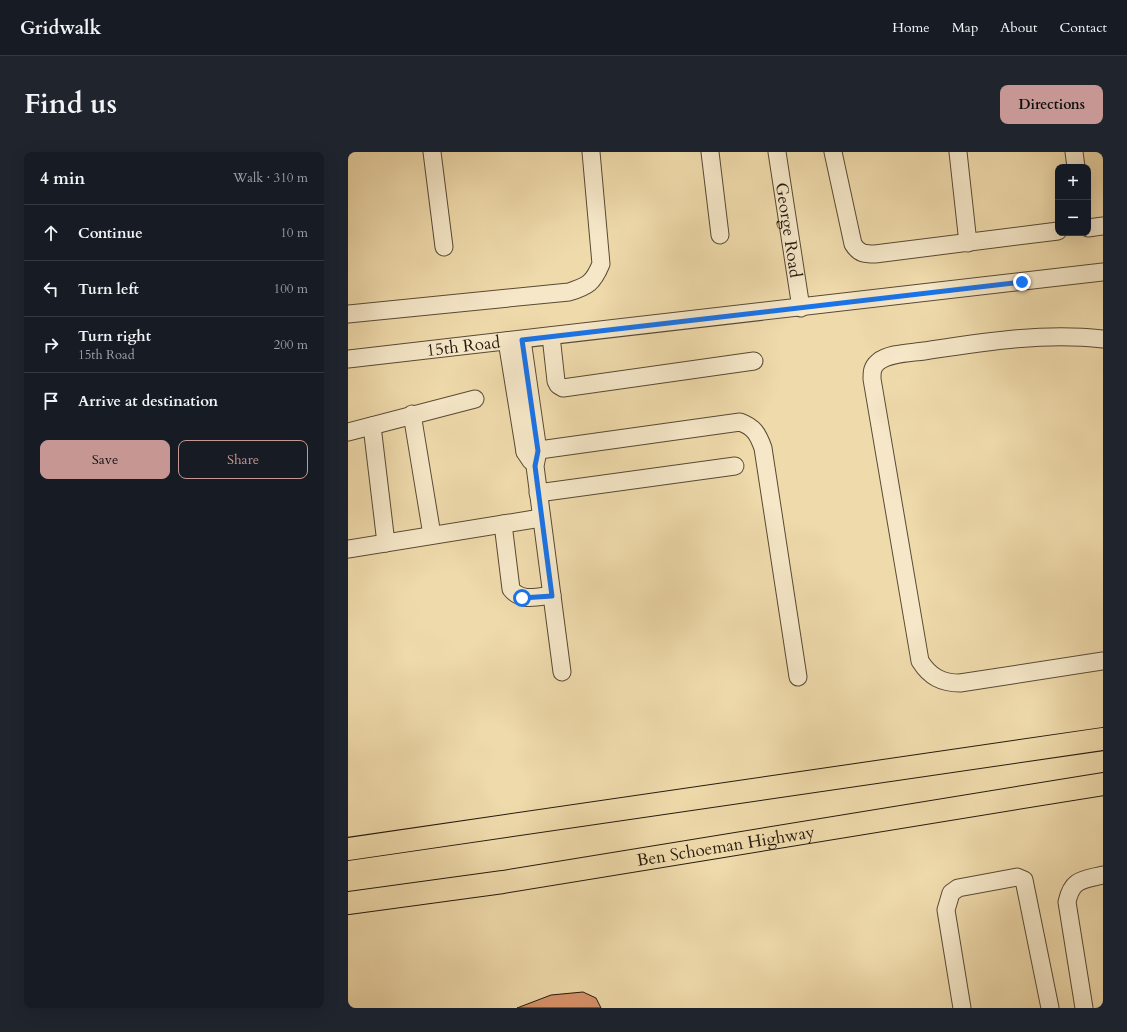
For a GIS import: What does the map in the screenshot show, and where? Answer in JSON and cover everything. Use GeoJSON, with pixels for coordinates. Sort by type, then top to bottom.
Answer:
{"type":"FeatureCollection","features":[{"type":"Feature","properties":{"kind":"highway"},"geometry":{"type":"LineString","coordinates":[[348,849],[1103,739]]}},
{"type":"Feature","properties":{"kind":"highway","name":"Ben Schoeman Highway"},"geometry":{"type":"LineString","coordinates":[[348,903],[503,882],[1103,784]]}},
{"type":"Feature","properties":{"kind":"street"},"geometry":{"type":"LineString","coordinates":[[432,152],[444,247]]}},
{"type":"Feature","properties":{"kind":"street"},"geometry":{"type":"LineString","coordinates":[[348,314],[569,292],[587,286],[596,277],[601,264],[591,152]]}},
{"type":"Feature","properties":{"kind":"street"},"geometry":{"type":"LineString","coordinates":[[710,152],[720,235]]}},
{"type":"Feature","properties":{"kind":"street","name":"George Road"},"geometry":{"type":"LineString","coordinates":[[777,152],[801,308]]}},
{"type":"Feature","properties":{"kind":"street"},"geometry":{"type":"LineString","coordinates":[[833,152],[853,244],[862,254],[875,254],[1055,232]]}},
{"type":"Feature","properties":{"kind":"street"},"geometry":{"type":"LineString","coordinates":[[958,152],[968,243]]}},
{"type":"Feature","properties":{"kind":"street"},"geometry":{"type":"LineString","coordinates":[[1074,152],[1076,164]]}},
{"type":"Feature","properties":{"kind":"street"},"geometry":{"type":"LineString","coordinates":[[1091,228],[1103,226]]}},
{"type":"Feature","properties":{"kind":"street","name":"15th Road"},"geometry":{"type":"LineString","coordinates":[[348,359],[1103,272]]}},
{"type":"Feature","properties":{"kind":"street"},"geometry":{"type":"LineString","coordinates":[[1103,329],[1072,331],[1053,336],[966,345],[884,358],[876,363],[872,369],[872,379],[920,661],[926,670],[935,678],[947,683],[960,683],[1103,661]]}},
{"type":"Feature","properties":{"kind":"street"},"geometry":{"type":"LineString","coordinates":[[550,336],[556,381],[558,386],[563,388],[754,361]]}},
{"type":"Feature","properties":{"kind":"street"},"geometry":{"type":"LineString","coordinates":[[1053,336],[1103,339]]}},
{"type":"Feature","properties":{"kind":"street"},"geometry":{"type":"LineString","coordinates":[[514,340],[533,456],[562,672]]}},
{"type":"Feature","properties":{"kind":"street"},"geometry":{"type":"LineString","coordinates":[[348,432],[412,414],[475,399]]}},
{"type":"Feature","properties":{"kind":"street"},"geometry":{"type":"LineString","coordinates":[[412,414],[432,535]]}},
{"type":"Feature","properties":{"kind":"street"},"geometry":{"type":"LineString","coordinates":[[533,456],[740,422],[750,426],[759,435],[763,448],[798,677]]}},
{"type":"Feature","properties":{"kind":"street"},"geometry":{"type":"LineString","coordinates":[[372,426],[386,542]]}},
{"type":"Feature","properties":{"kind":"street"},"geometry":{"type":"LineString","coordinates":[[538,493],[734,466]]}},
{"type":"Feature","properties":{"kind":"street"},"geometry":{"type":"LineString","coordinates":[[348,549],[541,518]]}},
{"type":"Feature","properties":{"kind":"street"},"geometry":{"type":"LineString","coordinates":[[503,524],[511,589],[515,595],[522,598],[552,596]]}},
{"type":"Feature","properties":{"kind":"street"},"geometry":{"type":"LineString","coordinates":[[1084,1008],[1067,902],[1069,890],[1077,881],[1103,875]]}},
{"type":"Feature","properties":{"kind":"street"},"geometry":{"type":"LineString","coordinates":[[962,1008],[946,910],[951,893],[958,888],[1017,877],[1024,880],[1050,1008]]}},
{"type":"Feature","properties":{"kind":"building"},"geometry":{"type":"Polygon","coordinates":[[[583,992],[596,998],[601,1008],[517,1008],[551,995],[583,992]]]}},
{"type":"Feature","properties":{"kind":"route"},"geometry":{"type":"LineString","coordinates":[[522,598],[552,596],[535,466],[538,451],[522,340],[1022,282]]}}]}
